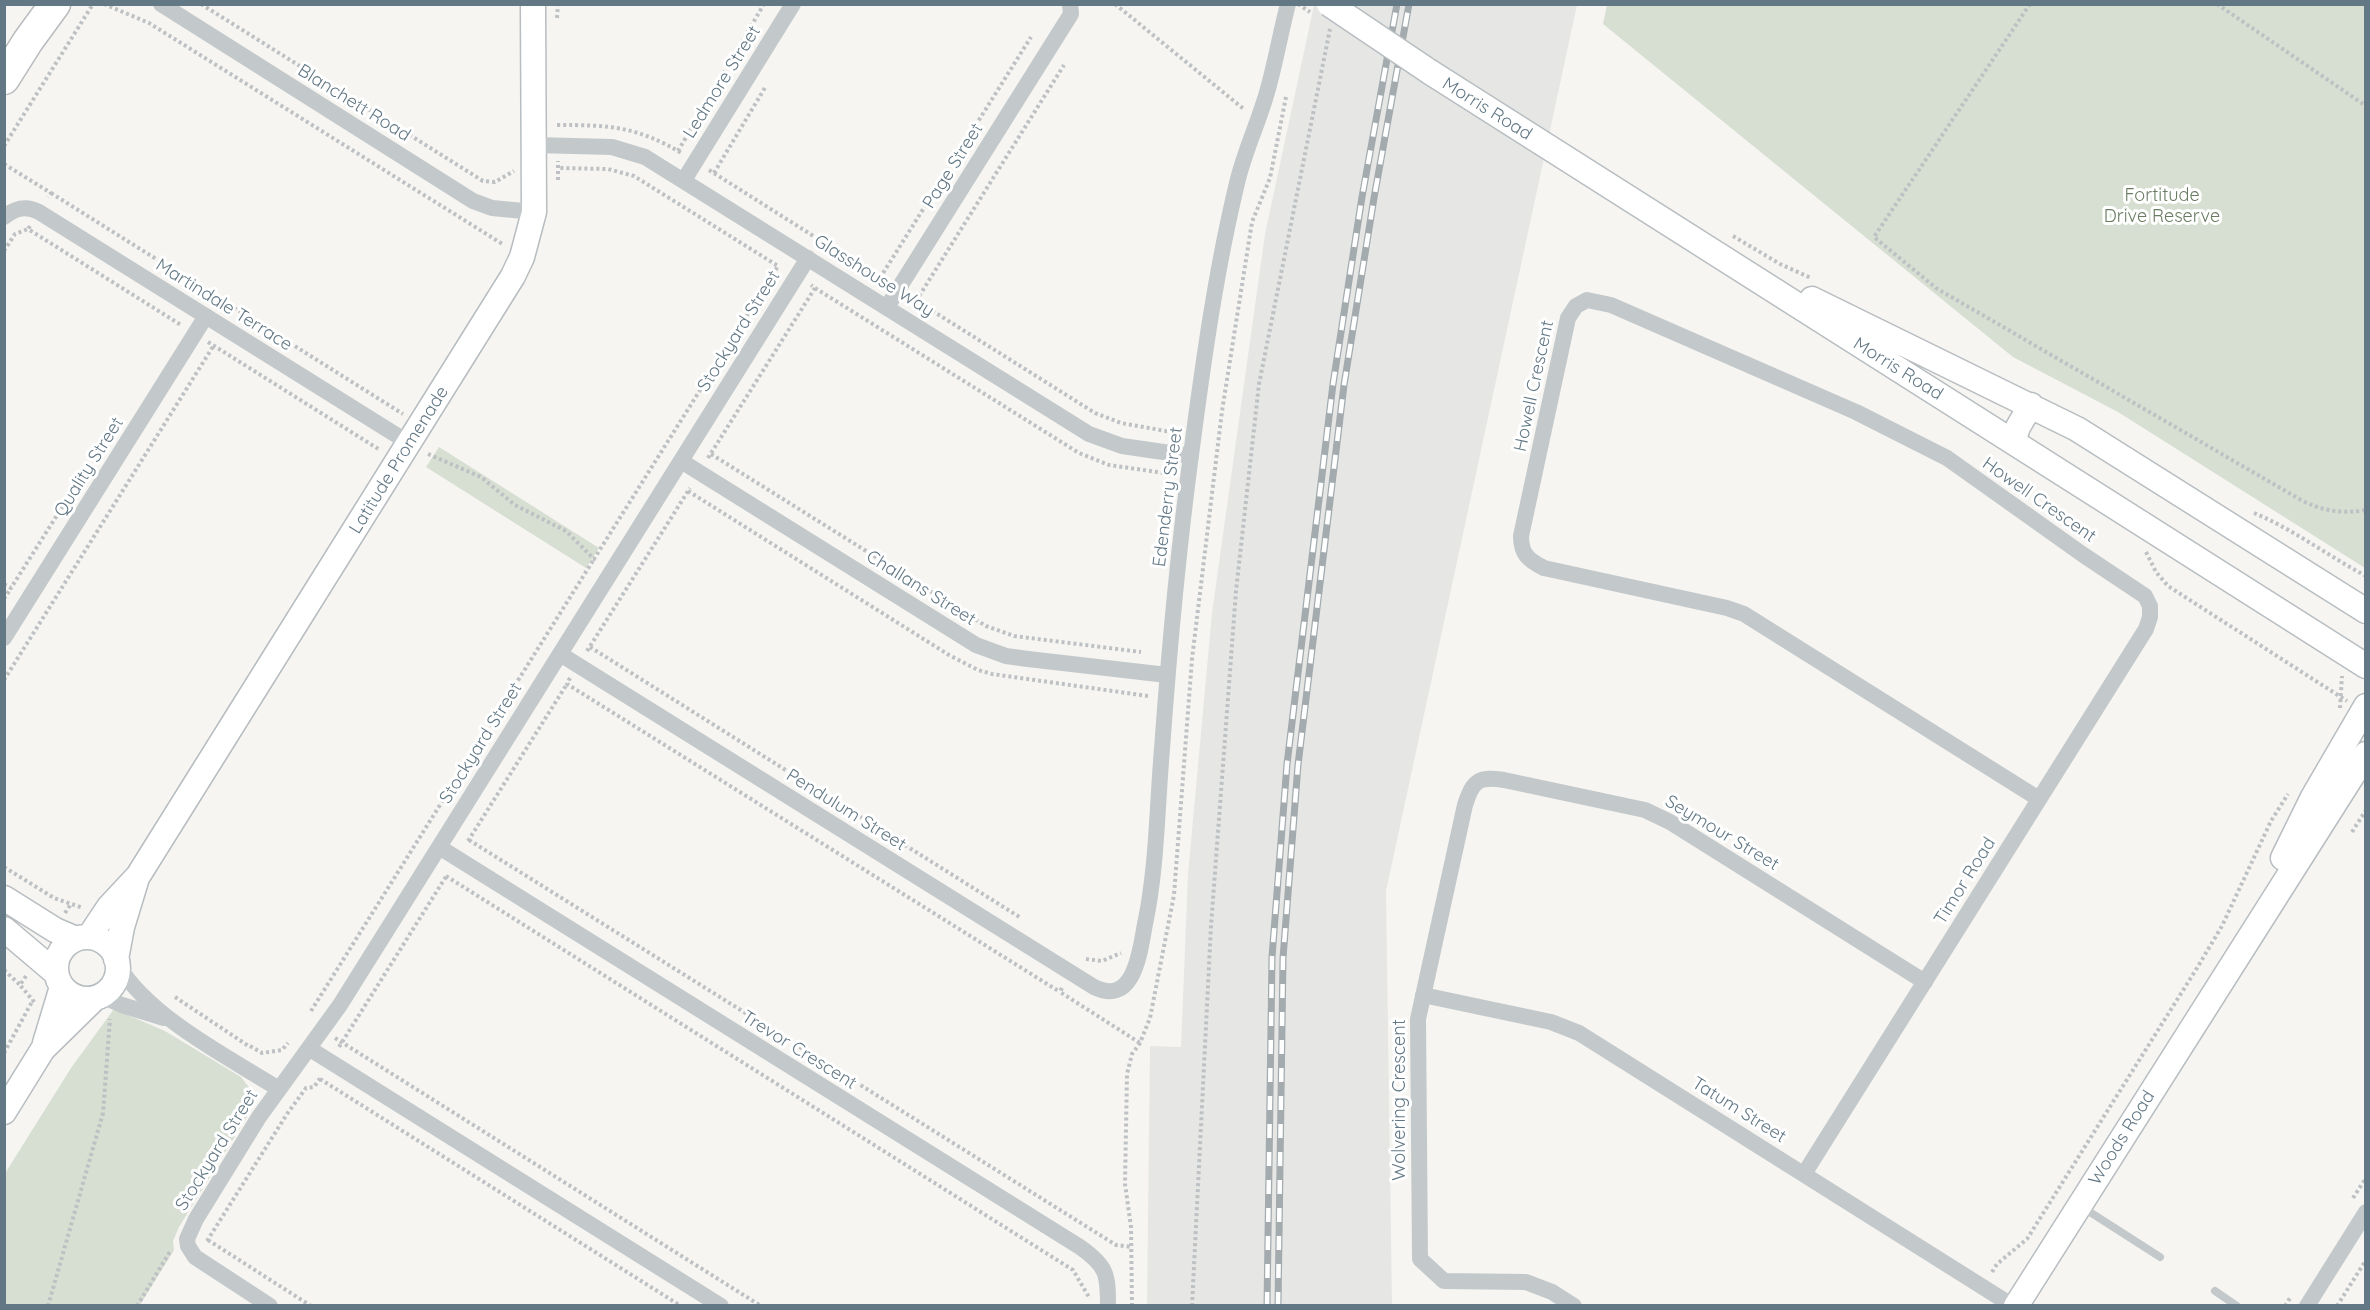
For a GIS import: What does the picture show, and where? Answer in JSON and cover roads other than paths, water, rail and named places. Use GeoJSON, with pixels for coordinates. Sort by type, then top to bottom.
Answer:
{"type":"FeatureCollection","features":[{"type":"Feature","properties":{"kind":"highway"},"geometry":{"type":"LineString","coordinates":[[4,79],[55,4]]}},
{"type":"Feature","properties":{"kind":"street","name":"Blanchett Road"},"geometry":{"type":"LineString","coordinates":[[161,4],[473,201],[492,208],[523,212]]}},
{"type":"Feature","properties":{"kind":"street","name":"Latitude Promenade"},"geometry":{"type":"LineString","coordinates":[[83,938],[138,876],[513,276],[522,257],[523,212],[534,145],[533,4]]}},
{"type":"Feature","properties":{"kind":"street","name":"Ledmore Street"},"geometry":{"type":"LineString","coordinates":[[684,180],[793,4]]}},
{"type":"Feature","properties":{"kind":"street","name":"Page Street"},"geometry":{"type":"LineString","coordinates":[[887,308],[1071,14],[1070,4]]}},
{"type":"Feature","properties":{"kind":"street","name":"Edenderry Street"},"geometry":{"type":"LineString","coordinates":[[1113,990],[1127,983],[1135,972],[1148,913],[1170,655],[1183,454],[1239,176],[1269,87],[1288,4]]}},
{"type":"Feature","properties":{"kind":"street","name":"Morris Road"},"geometry":{"type":"LineString","coordinates":[[1329,15],[1430,72],[1805,296],[2077,429],[2366,611]]}},
{"type":"Feature","properties":{"kind":"street","name":"Morris Road"},"geometry":{"type":"LineString","coordinates":[[1430,72],[2366,666]]}},
{"type":"Feature","properties":{"kind":"street","name":"Glasshouse Way"},"geometry":{"type":"LineString","coordinates":[[534,145],[612,147],[645,157],[1089,434],[1122,446],[1183,454]]}},
{"type":"Feature","properties":{"kind":"street","name":"Martindale Terrace"},"geometry":{"type":"LineString","coordinates":[[10,213],[33,209],[39,212],[409,443]]}},
{"type":"Feature","properties":{"kind":"street","name":"Stockyard Street"},"geometry":{"type":"LineString","coordinates":[[265,1304],[195,1257],[188,1246],[190,1231],[196,1219],[279,1089],[340,1005],[808,258]]}},
{"type":"Feature","properties":{"kind":"street","name":"Howell Crescent"},"geometry":{"type":"LineString","coordinates":[[2039,799],[1744,614],[1727,608],[1544,567],[1530,561],[1521,547],[1521,536],[1568,318],[1576,306],[1587,300],[1605,303],[1856,412],[1947,458],[2082,554],[2137,589],[2145,596],[2150,606]]}},
{"type":"Feature","properties":{"kind":"street","name":"Quality Street"},"geometry":{"type":"LineString","coordinates":[[4,638],[11,615],[206,316]]}},
{"type":"Feature","properties":{"kind":"street"},"geometry":{"type":"LineString","coordinates":[[2013,442],[2018,427],[2031,405]]}},
{"type":"Feature","properties":{"kind":"street","name":"Challans Street"},"geometry":{"type":"LineString","coordinates":[[681,461],[976,645],[1006,656],[1167,675]]}},
{"type":"Feature","properties":{"kind":"street","name":"Timor Road"},"geometry":{"type":"LineString","coordinates":[[1804,1174],[2146,629],[2150,617],[2150,606]]}},
{"type":"Feature","properties":{"kind":"street","name":"Pendulum Street"},"geometry":{"type":"LineString","coordinates":[[560,654],[1070,973],[1100,990],[1113,990]]}},
{"type":"Feature","properties":{"kind":"street","name":"Woods Road"},"geometry":{"type":"LineString","coordinates":[[2227,971],[2313,797],[2366,706]]}},
{"type":"Feature","properties":{"kind":"street","name":"Woods Road"},"geometry":{"type":"LineString","coordinates":[[2015,1305],[2366,754]]}},
{"type":"Feature","properties":{"kind":"street","name":"Seymour Street"},"geometry":{"type":"LineString","coordinates":[[1477,781],[1487,777],[1645,810],[1670,822],[1925,982]]}},
{"type":"Feature","properties":{"kind":"street","name":"Wolvering Crescent"},"geometry":{"type":"LineString","coordinates":[[1477,781],[1464,805],[1418,1019],[1420,1259],[1444,1281],[1526,1282],[1552,1292],[1574,1305]]}},
{"type":"Feature","properties":{"kind":"street","name":"Trevor Crescent"},"geometry":{"type":"LineString","coordinates":[[439,847],[1080,1247],[1093,1256],[1104,1269],[1108,1283],[1108,1305]]}},
{"type":"Feature","properties":{"kind":"street","name":"Latitude Promenade"},"geometry":{"type":"LineString","coordinates":[[117,962],[122,927],[138,876]]}},
{"type":"Feature","properties":{"kind":"street"},"geometry":{"type":"LineString","coordinates":[[4,898],[55,930],[103,942],[109,946],[129,982],[168,1019],[279,1089]]}},
{"type":"Feature","properties":{"kind":"street"},"geometry":{"type":"LineString","coordinates":[[4,929],[73,996],[80,999],[98,997],[168,1019]]}},
{"type":"Feature","properties":{"kind":"street"},"geometry":{"type":"LineString","coordinates":[[43,1049],[59,980],[60,953],[69,942],[83,938]]}},
{"type":"Feature","properties":{"kind":"street"},"geometry":{"type":"LineString","coordinates":[[4,1112],[43,1049],[114,983],[117,962]]}},
{"type":"Feature","properties":{"kind":"street","name":"Tatum Street"},"geometry":{"type":"LineString","coordinates":[[1423,994],[1551,1022],[1579,1033],[2015,1305]]}},
{"type":"Feature","properties":{"kind":"street"},"geometry":{"type":"LineString","coordinates":[[310,1049],[722,1305]]}},
{"type":"Feature","properties":{"kind":"street"},"geometry":{"type":"LineString","coordinates":[[2307,1305],[2366,1212]]}},
{"type":"Feature","properties":{"kind":"lane"},"geometry":{"type":"LineString","coordinates":[[2079,1206],[2160,1257]]}},
{"type":"Feature","properties":{"kind":"lane"},"geometry":{"type":"LineString","coordinates":[[2215,1291],[2237,1305]]}},
{"type":"Feature","properties":{"kind":"railway"},"geometry":{"type":"LineString","coordinates":[[1267,1306],[1272,957],[1287,764],[1333,384],[1362,197],[1397,4]]}},
{"type":"Feature","properties":{"kind":"railway"},"geometry":{"type":"LineString","coordinates":[[1278,1306],[1283,958],[1298,765],[1344,385],[1374,198],[1409,4]]}},
{"type":"Feature","properties":{"kind":"park label","name":"Fortitude Drive Reserve"},"geometry":{"type":"Point","coordinates":[2162,206]}}]}
